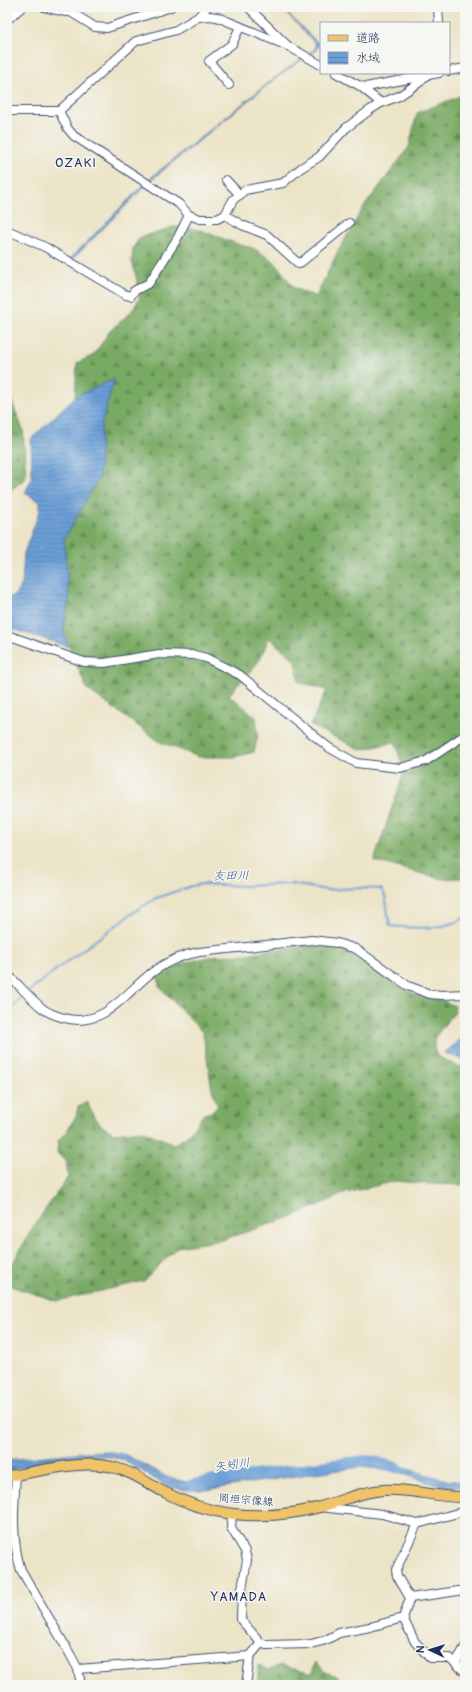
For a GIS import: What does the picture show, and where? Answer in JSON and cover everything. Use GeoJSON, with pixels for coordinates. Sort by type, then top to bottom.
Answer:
{"type":"FeatureCollection","features":[{"type":"Feature","properties":{"kind":"main road","name":"岡垣宗像線"},"geometry":{"type":"LineString","coordinates":[[11,1475],[85,1465],[111,1467],[126,1472],[185,1501],[203,1508],[232,1514],[259,1516],[278,1515],[319,1507],[374,1491],[393,1489],[465,1497]]}},
{"type":"Feature","properties":{"kind":"street"},"geometry":{"type":"LineString","coordinates":[[7,20],[22,7]]}},
{"type":"Feature","properties":{"kind":"street"},"geometry":{"type":"LineString","coordinates":[[44,7],[66,12],[70,9],[95,27],[107,28],[171,7]]}},
{"type":"Feature","properties":{"kind":"street"},"geometry":{"type":"LineString","coordinates":[[7,111],[59,111],[136,41],[176,30],[198,17],[208,7]]}},
{"type":"Feature","properties":{"kind":"street"},"geometry":{"type":"LineString","coordinates":[[248,7],[288,46],[320,64]]}},
{"type":"Feature","properties":{"kind":"street"},"geometry":{"type":"LineString","coordinates":[[438,7],[439,22]]}},
{"type":"Feature","properties":{"kind":"street"},"geometry":{"type":"LineString","coordinates":[[198,17],[217,17],[288,46]]}},
{"type":"Feature","properties":{"kind":"street"},"geometry":{"type":"LineString","coordinates":[[229,85],[209,61],[232,44],[240,27]]}},
{"type":"Feature","properties":{"kind":"street"},"geometry":{"type":"LineString","coordinates":[[450,71],[465,68]]}},
{"type":"Feature","properties":{"kind":"street"},"geometry":{"type":"LineString","coordinates":[[338,74],[360,86],[381,103]]}},
{"type":"Feature","properties":{"kind":"street"},"geometry":{"type":"LineString","coordinates":[[360,86],[372,86],[434,74]]}},
{"type":"Feature","properties":{"kind":"street"},"geometry":{"type":"LineString","coordinates":[[59,111],[68,129],[74,136],[179,204],[189,215],[200,219],[217,219],[225,215],[233,200],[245,190],[283,183],[301,168],[319,157],[346,128],[381,103],[399,96],[420,82],[425,76]]}},
{"type":"Feature","properties":{"kind":"street"},"geometry":{"type":"LineString","coordinates":[[226,180],[240,195]]}},
{"type":"Feature","properties":{"kind":"street"},"geometry":{"type":"LineString","coordinates":[[7,230],[45,247],[126,295],[131,296],[134,291],[149,284],[177,239],[189,215]]}},
{"type":"Feature","properties":{"kind":"street"},"geometry":{"type":"LineString","coordinates":[[225,215],[242,225],[267,235],[299,264],[348,223]]}},
{"type":"Feature","properties":{"kind":"street"},"geometry":{"type":"LineString","coordinates":[[7,635],[84,662],[104,663],[159,654],[194,655],[206,658],[240,675],[328,748],[356,763],[400,768],[426,761],[465,735]]}},
{"type":"Feature","properties":{"kind":"street"},"geometry":{"type":"LineString","coordinates":[[7,974],[43,1008],[57,1016],[78,1020],[91,1019],[100,1016],[113,1008],[153,971],[183,955],[198,952],[312,940],[337,943],[356,949],[408,986],[430,994],[465,994]]}},
{"type":"Feature","properties":{"kind":"street"},"geometry":{"type":"LineString","coordinates":[[11,1475],[17,1559],[21,1570],[78,1669],[81,1685]]}},
{"type":"Feature","properties":{"kind":"street"},"geometry":{"type":"LineString","coordinates":[[319,1507],[382,1514],[417,1524],[465,1511]]}},
{"type":"Feature","properties":{"kind":"street"},"geometry":{"type":"LineString","coordinates":[[232,1514],[231,1528],[245,1551],[246,1560],[242,1589],[241,1620],[261,1643],[266,1645],[311,1644],[326,1640],[339,1632],[370,1628],[403,1618]]}},
{"type":"Feature","properties":{"kind":"street"},"geometry":{"type":"LineString","coordinates":[[417,1524],[396,1570],[397,1576],[410,1598],[403,1618],[415,1642],[427,1655],[433,1659],[450,1658],[465,1672]]}},
{"type":"Feature","properties":{"kind":"street"},"geometry":{"type":"LineString","coordinates":[[410,1598],[465,1590]]}},
{"type":"Feature","properties":{"kind":"street"},"geometry":{"type":"LineString","coordinates":[[246,1685],[250,1656],[261,1643]]}},
{"type":"Feature","properties":{"kind":"street"},"geometry":{"type":"LineString","coordinates":[[456,1662],[465,1647]]}},
{"type":"Feature","properties":{"kind":"street"},"geometry":{"type":"LineString","coordinates":[[78,1669],[250,1656]]}},
{"type":"Feature","properties":{"kind":"green space"},"geometry":{"type":"Polygon","coordinates":[[[465,94],[465,878],[442,879],[374,861],[404,772],[395,742],[361,750],[310,725],[327,690],[299,682],[295,660],[269,638],[259,661],[229,695],[256,717],[258,735],[254,752],[235,757],[199,757],[160,742],[87,689],[63,631],[69,598],[64,539],[99,477],[101,426],[114,380],[75,397],[77,363],[94,355],[109,332],[131,312],[139,299],[140,293],[132,261],[133,248],[138,240],[146,235],[161,232],[172,227],[184,227],[203,231],[240,245],[253,248],[274,261],[294,288],[316,297],[336,255],[363,208],[409,147],[417,113],[465,94]]]}},
{"type":"Feature","properties":{"kind":"green space"},"geometry":{"type":"Polygon","coordinates":[[[7,392],[23,430],[26,478],[11,490],[7,496],[7,392]]]}},
{"type":"Feature","properties":{"kind":"green space"},"geometry":{"type":"Polygon","coordinates":[[[308,945],[340,948],[368,964],[391,982],[419,996],[435,998],[455,1006],[454,1014],[438,1033],[434,1046],[437,1056],[459,1067],[465,1064],[465,1185],[427,1184],[396,1181],[346,1193],[294,1216],[222,1240],[177,1247],[144,1281],[57,1301],[7,1285],[7,1274],[31,1230],[68,1177],[66,1160],[57,1153],[58,1141],[66,1132],[76,1116],[78,1107],[87,1102],[93,1115],[103,1127],[114,1133],[141,1130],[174,1144],[186,1137],[204,1114],[212,1112],[218,1106],[212,1090],[203,1033],[159,986],[158,976],[184,963],[214,956],[246,954],[308,945]]]}},
{"type":"Feature","properties":{"kind":"green space"},"geometry":{"type":"Polygon","coordinates":[[[316,1662],[325,1672],[337,1676],[342,1684],[346,1685],[258,1685],[258,1665],[269,1670],[281,1665],[311,1674],[316,1662]]]}},
{"type":"Feature","properties":{"kind":"water"},"geometry":{"type":"Polygon","coordinates":[[[281,7],[319,44],[316,50],[272,81],[150,181],[73,259],[71,258],[149,179],[276,77],[315,49],[316,46],[314,42],[281,7]]]}},
{"type":"Feature","properties":{"kind":"water"},"geometry":{"type":"Polygon","coordinates":[[[114,379],[101,426],[99,477],[64,539],[69,598],[63,631],[69,647],[7,627],[7,599],[15,595],[22,584],[24,553],[40,510],[40,502],[25,493],[32,478],[31,439],[75,397],[114,379]]]}},
{"type":"Feature","properties":{"kind":"water"},"geometry":{"type":"Polygon","coordinates":[[[465,1036],[465,1060],[444,1053],[465,1036]]]}},
{"type":"Feature","properties":{"kind":"water"},"geometry":{"type":"Polygon","coordinates":[[[105,1451],[124,1454],[169,1478],[187,1482],[211,1482],[335,1464],[365,1462],[401,1467],[446,1480],[465,1482],[465,1487],[452,1487],[433,1484],[395,1471],[362,1467],[207,1490],[185,1490],[167,1486],[121,1459],[103,1456],[7,1470],[7,1460],[105,1451]]]}},
{"type":"Feature","properties":{"kind":"waterway","name":"友田川"},"geometry":{"type":"LineString","coordinates":[[28,992],[134,912],[156,898],[201,884],[245,886],[291,884],[327,890],[357,888],[381,889],[385,896],[390,926],[428,928],[447,925],[465,918]]}},
{"type":"Feature","properties":{"kind":"waterway","name":"友田川"},"geometry":{"type":"LineString","coordinates":[[7,1013],[25,995]]}},
{"type":"Feature","properties":{"kind":"waterway","name":"矢矧川"},"geometry":{"type":"LineString","coordinates":[[192,1485],[211,1481],[361,1461],[373,1461],[397,1468]]}},
{"type":"Feature","properties":{"kind":"district","name":"OZAKI"},"geometry":{"type":"Point","coordinates":[76,163]}},
{"type":"Feature","properties":{"kind":"district","name":"YAMADA"},"geometry":{"type":"Point","coordinates":[239,1597]}}]}
